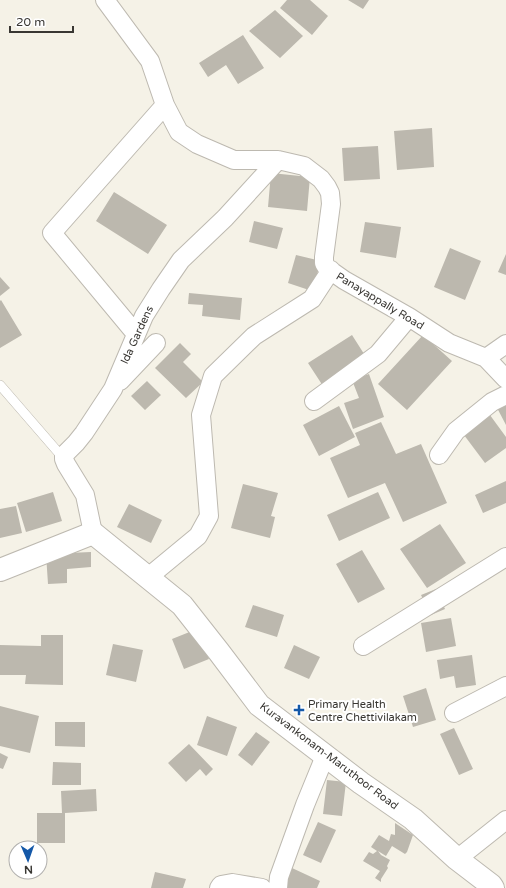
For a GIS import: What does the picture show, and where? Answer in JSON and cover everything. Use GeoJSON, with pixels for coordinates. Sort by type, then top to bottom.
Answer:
{"type":"FeatureCollection","features":[{"type":"Feature","properties":{"kind":"main road","name":"Kuravankonam-Maruthoor Road"},"geometry":{"type":"LineString","coordinates":[[93,533],[182,605],[259,705],[361,783],[413,819],[457,859],[493,888]]}},
{"type":"Feature","properties":{"kind":"main road"},"geometry":{"type":"LineString","coordinates":[[0,570],[93,533]]}},
{"type":"Feature","properties":{"kind":"street","name":"Panayappally Road"},"geometry":{"type":"LineString","coordinates":[[105,0],[150,61],[165,105],[179,132],[198,144],[234,160],[278,160],[304,166],[321,179],[330,193],[331,204],[324,257],[324,263],[327,268],[344,280],[409,317],[449,343],[486,358],[506,380]]}},
{"type":"Feature","properties":{"kind":"street"},"geometry":{"type":"LineString","coordinates":[[136,334],[52,233],[165,105]]}},
{"type":"Feature","properties":{"kind":"street","name":"Ida Gardens"},"geometry":{"type":"LineString","coordinates":[[64,459],[64,455],[84,433],[113,389],[144,316],[161,288],[181,260],[225,218],[278,160]]}},
{"type":"Feature","properties":{"kind":"street"},"geometry":{"type":"LineString","coordinates":[[148,577],[198,536],[209,516],[201,415],[214,376],[254,336],[312,298],[331,270]]}},
{"type":"Feature","properties":{"kind":"street"},"geometry":{"type":"LineString","coordinates":[[314,401],[378,354],[409,317]]}},
{"type":"Feature","properties":{"kind":"street"},"geometry":{"type":"LineString","coordinates":[[113,389],[156,344]]}},
{"type":"Feature","properties":{"kind":"street"},"geometry":{"type":"LineString","coordinates":[[486,358],[506,344]]}},
{"type":"Feature","properties":{"kind":"street"},"geometry":{"type":"LineString","coordinates":[[439,455],[456,432],[492,402],[506,395]]}},
{"type":"Feature","properties":{"kind":"street"},"geometry":{"type":"LineString","coordinates":[[64,459],[85,495],[93,533]]}},
{"type":"Feature","properties":{"kind":"street"},"geometry":{"type":"LineString","coordinates":[[363,646],[506,557]]}},
{"type":"Feature","properties":{"kind":"street"},"geometry":{"type":"LineString","coordinates":[[454,713],[506,686]]}},
{"type":"Feature","properties":{"kind":"street"},"geometry":{"type":"LineString","coordinates":[[278,888],[281,870],[305,805],[326,756]]}},
{"type":"Feature","properties":{"kind":"street"},"geometry":{"type":"LineString","coordinates":[[457,859],[506,820]]}},
{"type":"Feature","properties":{"kind":"street"},"geometry":{"type":"LineString","coordinates":[[219,888],[221,885],[232,882],[262,888]]}},
{"type":"Feature","properties":{"kind":"lane"},"geometry":{"type":"LineString","coordinates":[[0,385],[64,459]]}},
{"type":"Feature","properties":{"kind":"building"},"geometry":{"type":"Polygon","coordinates":[[[287,0],[310,0],[328,16],[312,35],[280,8],[287,0]]]}},
{"type":"Feature","properties":{"kind":"building"},"geometry":{"type":"Polygon","coordinates":[[[348,0],[369,0],[363,9],[348,0]]]}},
{"type":"Feature","properties":{"kind":"building"},"geometry":{"type":"Polygon","coordinates":[[[275,10],[303,36],[280,58],[249,31],[275,10]]]}},
{"type":"Feature","properties":{"kind":"building"},"geometry":{"type":"Polygon","coordinates":[[[243,35],[264,68],[238,84],[226,65],[208,77],[199,63],[243,35]]]}},
{"type":"Feature","properties":{"kind":"building"},"geometry":{"type":"Polygon","coordinates":[[[432,128],[434,167],[397,170],[394,131],[432,128]]]}},
{"type":"Feature","properties":{"kind":"building"},"geometry":{"type":"Polygon","coordinates":[[[378,146],[380,179],[344,181],[342,148],[378,146]]]}},
{"type":"Feature","properties":{"kind":"building"},"geometry":{"type":"Polygon","coordinates":[[[271,173],[310,177],[307,211],[268,207],[271,173]]]}},
{"type":"Feature","properties":{"kind":"building"},"geometry":{"type":"Polygon","coordinates":[[[114,192],[167,225],[148,254],[96,221],[114,192]]]}},
{"type":"Feature","properties":{"kind":"building"},"geometry":{"type":"Polygon","coordinates":[[[254,221],[283,228],[277,249],[249,242],[254,221]]]}},
{"type":"Feature","properties":{"kind":"building"},"geometry":{"type":"Polygon","coordinates":[[[365,222],[401,227],[396,258],[360,252],[365,222]]]}},
{"type":"Feature","properties":{"kind":"building"},"geometry":{"type":"Polygon","coordinates":[[[450,248],[481,261],[465,300],[434,287],[450,248]]]}},
{"type":"Feature","properties":{"kind":"building"},"geometry":{"type":"Polygon","coordinates":[[[506,254],[506,275],[498,272],[506,254]]]}},
{"type":"Feature","properties":{"kind":"building"},"geometry":{"type":"Polygon","coordinates":[[[296,255],[321,261],[312,291],[288,283],[296,255]]]}},
{"type":"Feature","properties":{"kind":"building"},"geometry":{"type":"Polygon","coordinates":[[[0,277],[10,288],[0,296],[0,277]]]}},
{"type":"Feature","properties":{"kind":"building"},"geometry":{"type":"Polygon","coordinates":[[[189,293],[242,298],[240,320],[202,316],[203,305],[188,304],[189,293]]]}},
{"type":"Feature","properties":{"kind":"building"},"geometry":{"type":"Polygon","coordinates":[[[1,300],[22,335],[0,348],[0,301],[1,300]]]}},
{"type":"Feature","properties":{"kind":"building"},"geometry":{"type":"Polygon","coordinates":[[[352,335],[366,357],[323,386],[308,363],[352,335]]]}},
{"type":"Feature","properties":{"kind":"building"},"geometry":{"type":"Polygon","coordinates":[[[423,335],[452,361],[407,410],[378,384],[423,335]]]}},
{"type":"Feature","properties":{"kind":"building"},"geometry":{"type":"Polygon","coordinates":[[[180,343],[191,354],[183,362],[203,382],[186,398],[155,368],[180,343]]]}},
{"type":"Feature","properties":{"kind":"building"},"geometry":{"type":"Polygon","coordinates":[[[369,374],[384,417],[353,429],[344,403],[359,398],[352,380],[369,374]]]}},
{"type":"Feature","properties":{"kind":"building"},"geometry":{"type":"Polygon","coordinates":[[[147,381],[161,395],[145,410],[131,396],[147,381]]]}},
{"type":"Feature","properties":{"kind":"building"},"geometry":{"type":"Polygon","coordinates":[[[506,399],[506,425],[495,404],[506,399]]]}},
{"type":"Feature","properties":{"kind":"building"},"geometry":{"type":"Polygon","coordinates":[[[339,406],[355,437],[319,456],[303,425],[339,406]]]}},
{"type":"Feature","properties":{"kind":"building"},"geometry":{"type":"Polygon","coordinates":[[[487,411],[506,437],[506,448],[485,463],[461,431],[487,411]]]}},
{"type":"Feature","properties":{"kind":"building"},"geometry":{"type":"Polygon","coordinates":[[[381,422],[396,454],[421,444],[447,503],[403,522],[385,483],[348,498],[330,458],[360,445],[355,433],[381,422]]]}},
{"type":"Feature","properties":{"kind":"building"},"geometry":{"type":"Polygon","coordinates":[[[506,481],[506,503],[483,513],[475,495],[506,481]]]}},
{"type":"Feature","properties":{"kind":"building"},"geometry":{"type":"Polygon","coordinates":[[[243,484],[278,493],[271,516],[275,517],[270,538],[231,528],[243,484]]]}},
{"type":"Feature","properties":{"kind":"building"},"geometry":{"type":"Polygon","coordinates":[[[53,492],[62,521],[26,532],[17,503],[53,492]]]}},
{"type":"Feature","properties":{"kind":"building"},"geometry":{"type":"Polygon","coordinates":[[[378,492],[390,518],[339,541],[327,515],[378,492]]]}},
{"type":"Feature","properties":{"kind":"building"},"geometry":{"type":"Polygon","coordinates":[[[129,504],[162,520],[151,543],[117,527],[129,504]]]}},
{"type":"Feature","properties":{"kind":"building"},"geometry":{"type":"Polygon","coordinates":[[[16,506],[22,533],[0,538],[0,509],[16,506]]]}},
{"type":"Feature","properties":{"kind":"building"},"geometry":{"type":"Polygon","coordinates":[[[440,524],[466,563],[427,588],[400,549],[440,524]]]}},
{"type":"Feature","properties":{"kind":"building"},"geometry":{"type":"Polygon","coordinates":[[[362,550],[385,589],[358,603],[336,564],[362,550]]]}},
{"type":"Feature","properties":{"kind":"building"},"geometry":{"type":"Polygon","coordinates":[[[91,552],[91,567],[67,569],[67,583],[48,584],[46,554],[91,552]]]}},
{"type":"Feature","properties":{"kind":"building"},"geometry":{"type":"Polygon","coordinates":[[[436,589],[445,609],[431,615],[421,595],[436,589]]]}},
{"type":"Feature","properties":{"kind":"building"},"geometry":{"type":"Polygon","coordinates":[[[253,605],[284,615],[277,637],[245,627],[253,605]]]}},
{"type":"Feature","properties":{"kind":"building"},"geometry":{"type":"Polygon","coordinates":[[[451,618],[456,646],[426,652],[421,623],[451,618]]]}},
{"type":"Feature","properties":{"kind":"building"},"geometry":{"type":"Polygon","coordinates":[[[197,629],[209,659],[184,669],[172,639],[197,629]]]}},
{"type":"Feature","properties":{"kind":"building"},"geometry":{"type":"Polygon","coordinates":[[[41,635],[63,635],[63,685],[25,684],[26,675],[0,675],[0,645],[41,646],[41,635]]]}},
{"type":"Feature","properties":{"kind":"building"},"geometry":{"type":"Polygon","coordinates":[[[113,644],[143,650],[136,682],[106,675],[113,644]]]}},
{"type":"Feature","properties":{"kind":"building"},"geometry":{"type":"Polygon","coordinates":[[[294,645],[320,657],[309,679],[284,668],[294,645]]]}},
{"type":"Feature","properties":{"kind":"building"},"geometry":{"type":"Polygon","coordinates":[[[472,655],[476,685],[456,688],[454,676],[440,679],[437,660],[472,655]]]}},
{"type":"Feature","properties":{"kind":"building"},"geometry":{"type":"Polygon","coordinates":[[[426,688],[436,720],[413,727],[403,696],[426,688]]]}},
{"type":"Feature","properties":{"kind":"building"},"geometry":{"type":"Polygon","coordinates":[[[0,706],[39,716],[30,753],[0,746],[0,706]]]}},
{"type":"Feature","properties":{"kind":"building"},"geometry":{"type":"Polygon","coordinates":[[[207,716],[237,727],[227,756],[197,745],[207,716]]]}},
{"type":"Feature","properties":{"kind":"building"},"geometry":{"type":"Polygon","coordinates":[[[55,722],[85,722],[85,747],[55,746],[55,722]]]}},
{"type":"Feature","properties":{"kind":"building"},"geometry":{"type":"Polygon","coordinates":[[[454,728],[473,769],[459,775],[440,734],[454,728]]]}},
{"type":"Feature","properties":{"kind":"building"},"geometry":{"type":"Polygon","coordinates":[[[256,732],[270,742],[252,766],[238,755],[256,732]]]}},
{"type":"Feature","properties":{"kind":"building"},"geometry":{"type":"Polygon","coordinates":[[[189,744],[213,769],[206,776],[200,769],[186,782],[168,763],[189,744]]]}},
{"type":"Feature","properties":{"kind":"building"},"geometry":{"type":"Polygon","coordinates":[[[0,753],[8,757],[3,769],[0,768],[0,753]]]}},
{"type":"Feature","properties":{"kind":"building"},"geometry":{"type":"Polygon","coordinates":[[[53,762],[81,763],[81,785],[52,785],[53,762]]]}},
{"type":"Feature","properties":{"kind":"building"},"geometry":{"type":"Polygon","coordinates":[[[327,780],[346,782],[342,816],[323,814],[327,780]]]}},
{"type":"Feature","properties":{"kind":"building"},"geometry":{"type":"Polygon","coordinates":[[[96,789],[97,811],[65,813],[65,843],[48,843],[48,840],[37,840],[37,813],[62,813],[61,791],[96,789]]]}},
{"type":"Feature","properties":{"kind":"building"},"geometry":{"type":"Polygon","coordinates":[[[318,822],[336,830],[321,863],[303,855],[318,822]]]}},
{"type":"Feature","properties":{"kind":"building"},"geometry":{"type":"Polygon","coordinates":[[[395,823],[413,835],[405,854],[392,846],[386,856],[378,851],[381,855],[390,860],[381,882],[375,878],[380,871],[363,861],[369,852],[373,854],[377,851],[371,847],[379,835],[389,841],[391,834],[395,835],[395,823]]]}},
{"type":"Feature","properties":{"kind":"building"},"geometry":{"type":"Polygon","coordinates":[[[292,868],[320,881],[317,888],[283,888],[292,868]]]}},
{"type":"Feature","properties":{"kind":"building"},"geometry":{"type":"Polygon","coordinates":[[[155,872],[186,879],[183,888],[151,888],[155,872]]]}},
{"type":"Feature","properties":{"kind":"place","name":"Primary Health Centre Chettivilakam"},"geometry":{"type":"Point","coordinates":[299,710]}}]}
